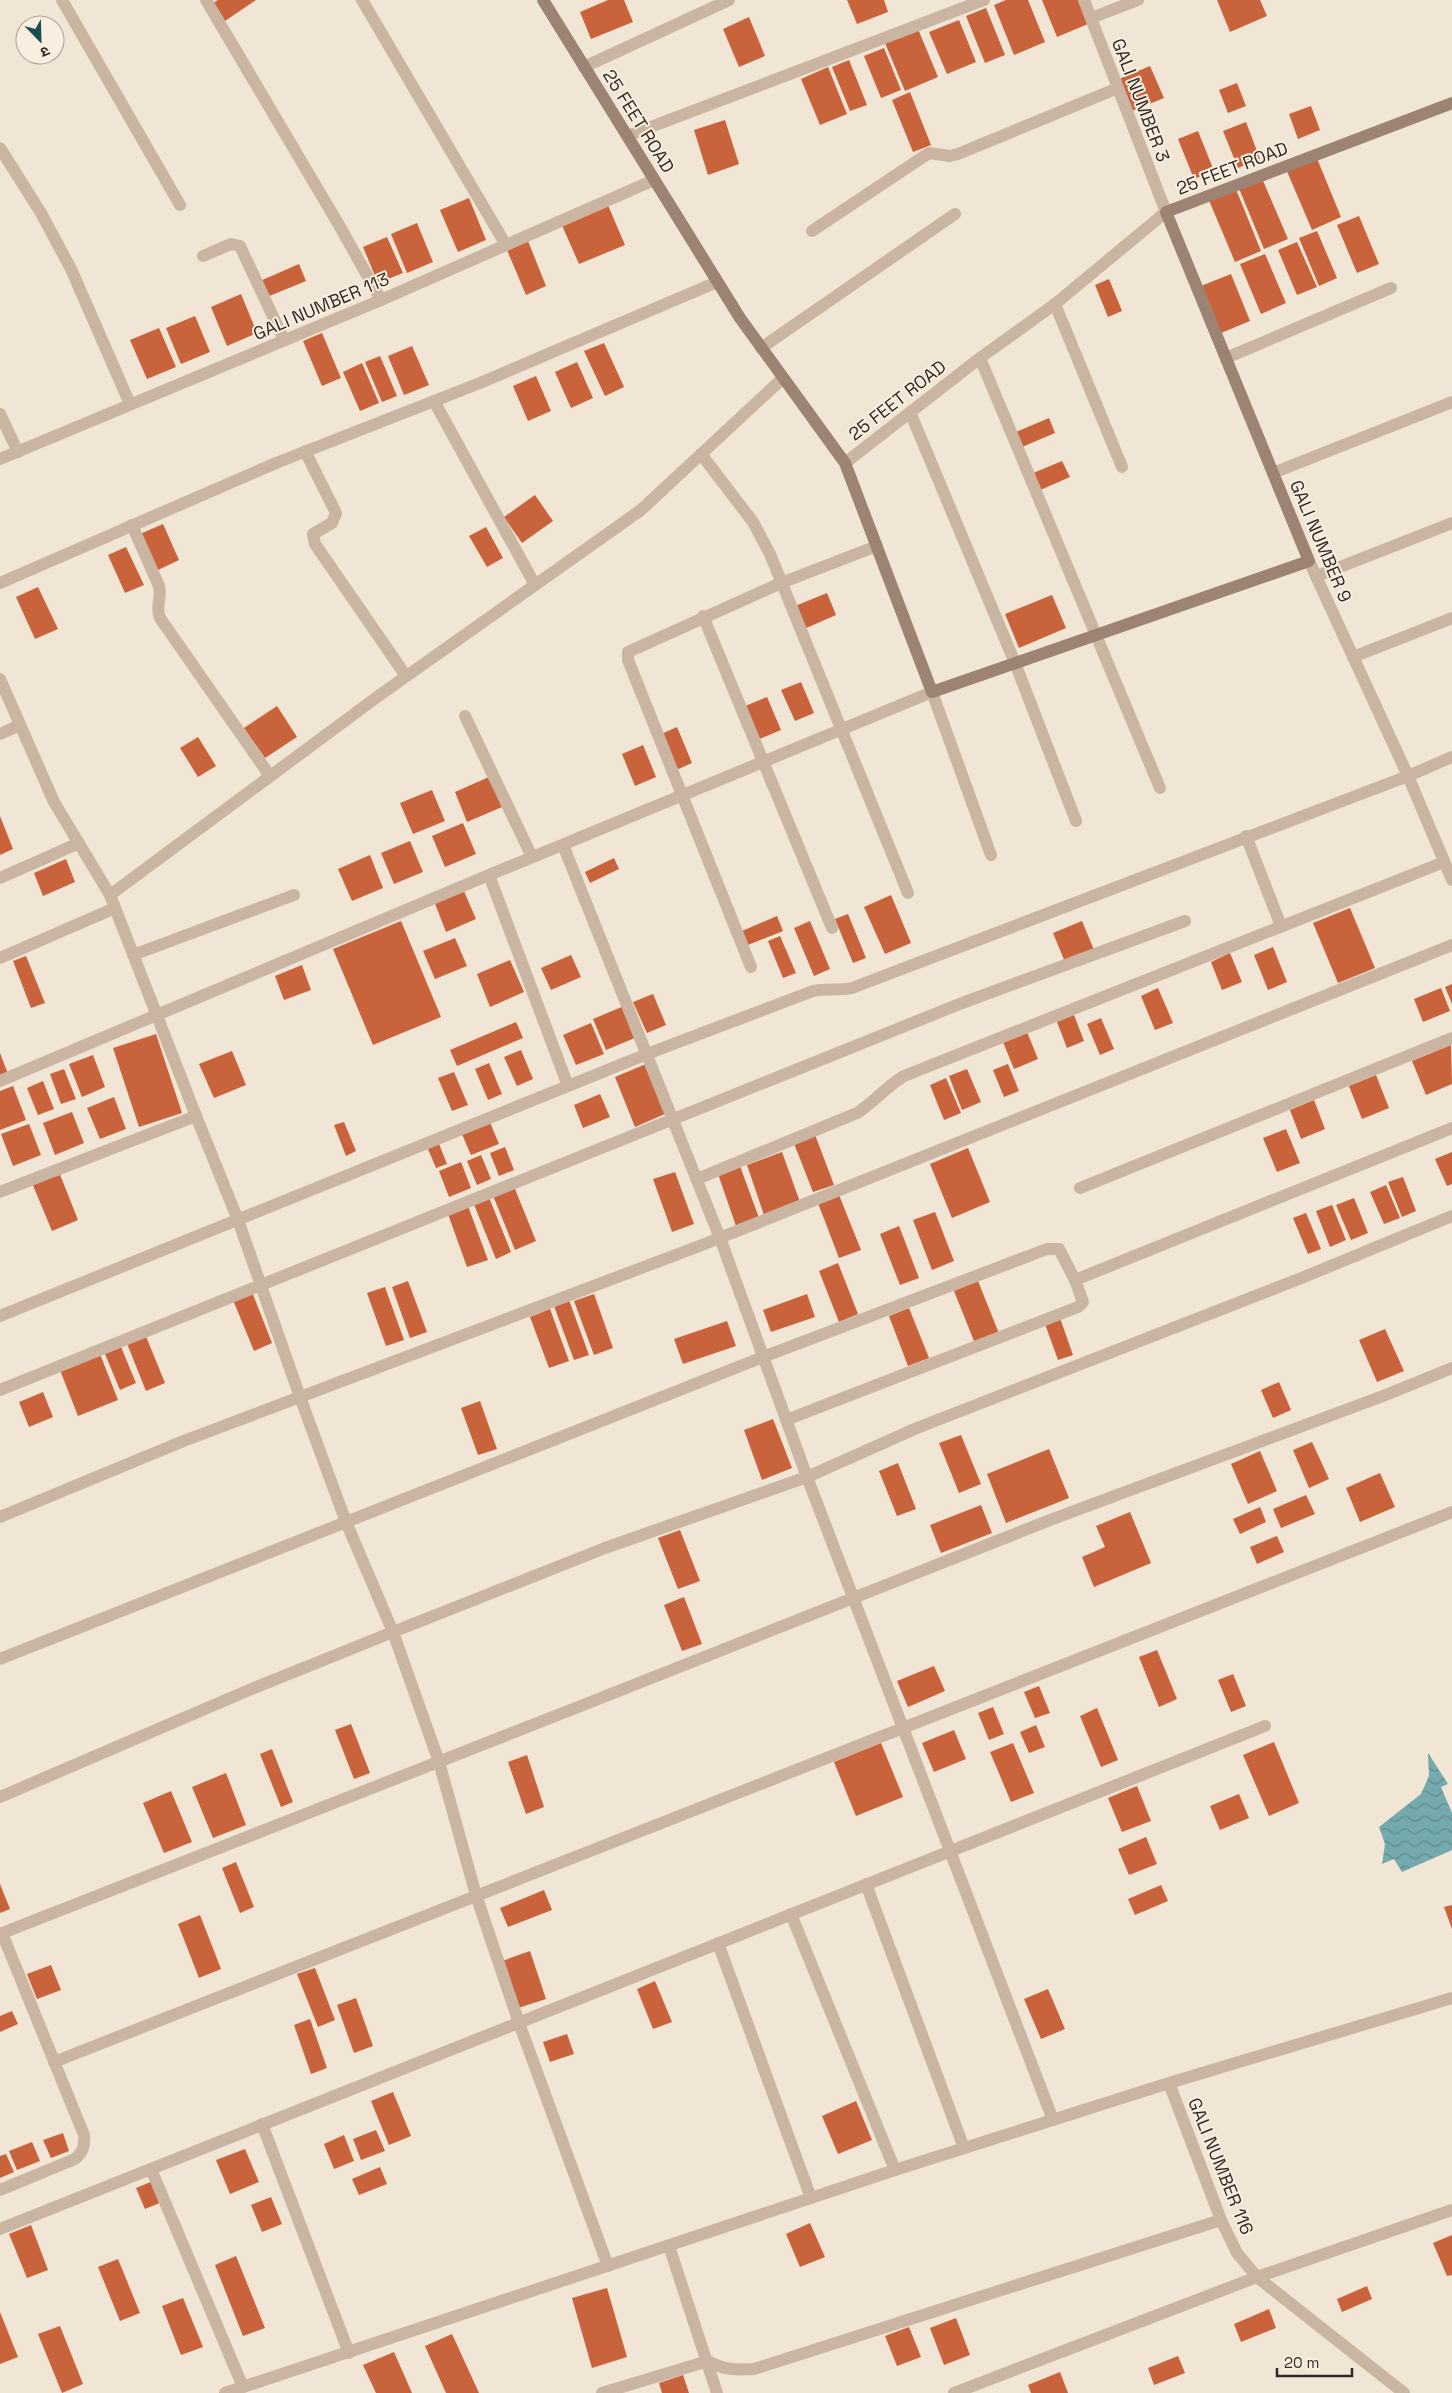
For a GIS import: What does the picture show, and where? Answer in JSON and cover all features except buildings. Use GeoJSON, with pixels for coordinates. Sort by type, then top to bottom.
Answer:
{"type":"FeatureCollection","features":[{"type":"Feature","properties":{"kind":"street"},"geometry":{"type":"LineString","coordinates":[[62,0],[180,205]]}},
{"type":"Feature","properties":{"kind":"street"},"geometry":{"type":"LineString","coordinates":[[206,0],[339,224],[381,300]]}},
{"type":"Feature","properties":{"kind":"street"},"geometry":{"type":"LineString","coordinates":[[362,0],[506,245]]}},
{"type":"Feature","properties":{"kind":"street","name":"25 FEET ROAD"},"geometry":{"type":"LineString","coordinates":[[543,0],[717,282],[761,348],[845,463],[980,358],[1055,304],[1166,212],[1452,103]]}},
{"type":"Feature","properties":{"kind":"street"},"geometry":{"type":"LineString","coordinates":[[584,67],[729,0]]}},
{"type":"Feature","properties":{"kind":"street"},"geometry":{"type":"LineString","coordinates":[[627,136],[984,0]]}},
{"type":"Feature","properties":{"kind":"street","name":"GALI NUMBER 3"},"geometry":{"type":"LineString","coordinates":[[1084,0],[1166,212]]}},
{"type":"Feature","properties":{"kind":"street"},"geometry":{"type":"LineString","coordinates":[[1091,18],[1138,0]]}},
{"type":"Feature","properties":{"kind":"street"},"geometry":{"type":"LineString","coordinates":[[812,231],[929,153],[950,156],[958,154],[1118,88]]}},
{"type":"Feature","properties":{"kind":"street"},"geometry":{"type":"LineString","coordinates":[[0,148],[41,213],[71,269],[130,404]]}},
{"type":"Feature","properties":{"kind":"street","name":"GALI NUMBER 113"},"geometry":{"type":"LineString","coordinates":[[0,459],[381,300],[654,180]]}},
{"type":"Feature","properties":{"kind":"street","name":"GALI NUMBER 9"},"geometry":{"type":"LineString","coordinates":[[1166,212],[1309,561],[1408,776],[1452,880]]}},
{"type":"Feature","properties":{"kind":"street"},"geometry":{"type":"LineString","coordinates":[[761,348],[955,214]]}},
{"type":"Feature","properties":{"kind":"street"},"geometry":{"type":"LineString","coordinates":[[203,256],[231,244],[240,246],[284,340]]}},
{"type":"Feature","properties":{"kind":"street"},"geometry":{"type":"LineString","coordinates":[[0,583],[305,451],[434,401],[717,282]]}},
{"type":"Feature","properties":{"kind":"street"},"geometry":{"type":"LineString","coordinates":[[1226,358],[1391,288]]}},
{"type":"Feature","properties":{"kind":"street"},"geometry":{"type":"LineString","coordinates":[[1055,304],[1122,467]]}},
{"type":"Feature","properties":{"kind":"street"},"geometry":{"type":"LineString","coordinates":[[980,358],[1160,788]]}},
{"type":"Feature","properties":{"kind":"street"},"geometry":{"type":"LineString","coordinates":[[110,895],[406,676],[641,510],[783,378]]}},
{"type":"Feature","properties":{"kind":"street"},"geometry":{"type":"LineString","coordinates":[[434,401],[535,585]]}},
{"type":"Feature","properties":{"kind":"street"},"geometry":{"type":"LineString","coordinates":[[1273,473],[1452,402]]}},
{"type":"Feature","properties":{"kind":"street"},"geometry":{"type":"LineString","coordinates":[[910,412],[1015,663],[1076,821]]}},
{"type":"Feature","properties":{"kind":"street"},"geometry":{"type":"LineString","coordinates":[[0,414],[18,452]]}},
{"type":"Feature","properties":{"kind":"street"},"geometry":{"type":"LineString","coordinates":[[305,451],[336,513],[332,523],[313,534],[315,544],[406,676]]}},
{"type":"Feature","properties":{"kind":"street"},"geometry":{"type":"LineString","coordinates":[[701,454],[753,522],[770,554],[908,894]]}},
{"type":"Feature","properties":{"kind":"street"},"geometry":{"type":"LineString","coordinates":[[845,463],[932,692],[991,855]]}},
{"type":"Feature","properties":{"kind":"street"},"geometry":{"type":"LineString","coordinates":[[1317,576],[1452,523]]}},
{"type":"Feature","properties":{"kind":"street"},"geometry":{"type":"LineString","coordinates":[[132,525],[159,586],[161,593],[157,606],[160,618],[270,776]]}},
{"type":"Feature","properties":{"kind":"street"},"geometry":{"type":"LineString","coordinates":[[750,968],[627,656],[632,648],[703,616],[781,583],[877,546]]}},
{"type":"Feature","properties":{"kind":"street"},"geometry":{"type":"LineString","coordinates":[[0,1081],[532,857],[932,692],[1309,561]]}},
{"type":"Feature","properties":{"kind":"street"},"geometry":{"type":"LineString","coordinates":[[703,616],[832,928]]}},
{"type":"Feature","properties":{"kind":"street"},"geometry":{"type":"LineString","coordinates":[[1354,657],[1452,618]]}},
{"type":"Feature","properties":{"kind":"street"},"geometry":{"type":"LineString","coordinates":[[0,679],[54,802],[110,895],[156,1016],[238,1220],[346,1522],[393,1632],[438,1762],[476,1895],[519,2023],[608,2266]]}},
{"type":"Feature","properties":{"kind":"street"},"geometry":{"type":"LineString","coordinates":[[465,716],[532,857]]}},
{"type":"Feature","properties":{"kind":"street"},"geometry":{"type":"LineString","coordinates":[[0,734],[20,725]]}},
{"type":"Feature","properties":{"kind":"street"},"geometry":{"type":"LineString","coordinates":[[0,1316],[647,1054],[813,991],[824,988],[842,990],[852,988],[1246,836],[1408,776],[1452,757]]}},
{"type":"Feature","properties":{"kind":"street"},"geometry":{"type":"LineString","coordinates":[[1246,836],[1282,926]]}},
{"type":"Feature","properties":{"kind":"street"},"geometry":{"type":"LineString","coordinates":[[0,878],[79,843]]}},
{"type":"Feature","properties":{"kind":"street"},"geometry":{"type":"LineString","coordinates":[[563,845],[720,1238],[807,1477],[1053,2120]]}},
{"type":"Feature","properties":{"kind":"street"},"geometry":{"type":"LineString","coordinates":[[697,1179],[857,1113],[875,1101],[894,1082],[904,1076],[1444,862]]}},
{"type":"Feature","properties":{"kind":"street"},"geometry":{"type":"LineString","coordinates":[[489,875],[568,1086]]}},
{"type":"Feature","properties":{"kind":"street"},"geometry":{"type":"LineString","coordinates":[[133,955],[294,895]]}},
{"type":"Feature","properties":{"kind":"street"},"geometry":{"type":"LineString","coordinates":[[0,958],[115,908]]}},
{"type":"Feature","properties":{"kind":"street"},"geometry":{"type":"LineString","coordinates":[[0,1390],[672,1118],[962,1003],[1185,921]]}},
{"type":"Feature","properties":{"kind":"street"},"geometry":{"type":"LineString","coordinates":[[0,1517],[181,1442],[720,1238],[1452,945]]}},
{"type":"Feature","properties":{"kind":"street"},"geometry":{"type":"LineString","coordinates":[[1080,1188],[1452,1038]]}},
{"type":"Feature","properties":{"kind":"street"},"geometry":{"type":"LineString","coordinates":[[0,1192],[196,1116]]}},
{"type":"Feature","properties":{"kind":"street"},"geometry":{"type":"LineString","coordinates":[[1075,1280],[1452,1128]]}},
{"type":"Feature","properties":{"kind":"street"},"geometry":{"type":"LineString","coordinates":[[0,1797],[249,1690],[393,1632],[605,1548],[807,1477],[917,1428],[1298,1279],[1452,1216]]}},
{"type":"Feature","properties":{"kind":"street"},"geometry":{"type":"LineString","coordinates":[[0,1659],[763,1357],[1047,1249],[1059,1249],[1083,1298],[1083,1302],[1078,1307],[786,1420]]}},
{"type":"Feature","properties":{"kind":"street"},"geometry":{"type":"LineString","coordinates":[[0,2190],[75,2159],[82,2153],[85,2146],[84,2136],[1,1933],[854,1599],[1050,1520],[1383,1396],[1452,1368]]}},
{"type":"Feature","properties":{"kind":"street"},"geometry":{"type":"LineString","coordinates":[[54,2062],[903,1726],[1452,1512]]}},
{"type":"Feature","properties":{"kind":"street"},"geometry":{"type":"LineString","coordinates":[[0,2229],[1265,1726]]}},
{"type":"Feature","properties":{"kind":"street"},"geometry":{"type":"LineString","coordinates":[[866,1884],[964,2148]]}},
{"type":"Feature","properties":{"kind":"street"},"geometry":{"type":"LineString","coordinates":[[791,1914],[895,2170]]}},
{"type":"Feature","properties":{"kind":"street"},"geometry":{"type":"LineString","coordinates":[[718,1943],[811,2198]]}},
{"type":"Feature","properties":{"kind":"street"},"geometry":{"type":"LineString","coordinates":[[225,2393],[895,2170],[1169,2083],[1452,1998]]}},
{"type":"Feature","properties":{"kind":"street","name":"GALI NUMBER 116"},"geometry":{"type":"LineString","coordinates":[[1169,2083],[1221,2220],[1237,2253],[1257,2277],[1404,2393]]}},
{"type":"Feature","properties":{"kind":"street"},"geometry":{"type":"LineString","coordinates":[[262,2124],[349,2352]]}},
{"type":"Feature","properties":{"kind":"street"},"geometry":{"type":"LineString","coordinates":[[151,2169],[243,2387]]}},
{"type":"Feature","properties":{"kind":"street"},"geometry":{"type":"LineString","coordinates":[[954,2393],[1257,2277],[1452,2210]]}},
{"type":"Feature","properties":{"kind":"street"},"geometry":{"type":"LineString","coordinates":[[602,2393],[708,2361],[721,2368],[736,2370],[754,2369],[1221,2220]]}},
{"type":"Feature","properties":{"kind":"street"},"geometry":{"type":"LineString","coordinates":[[669,2246],[717,2393]]}},
{"type":"Feature","properties":{"kind":"water"},"geometry":{"type":"Polygon","coordinates":[[[1428,1753],[1448,1784],[1441,1787],[1452,1813],[1452,1850],[1402,1872],[1394,1859],[1382,1864],[1385,1844],[1379,1827],[1421,1794],[1429,1776],[1428,1753]]]}}]}
